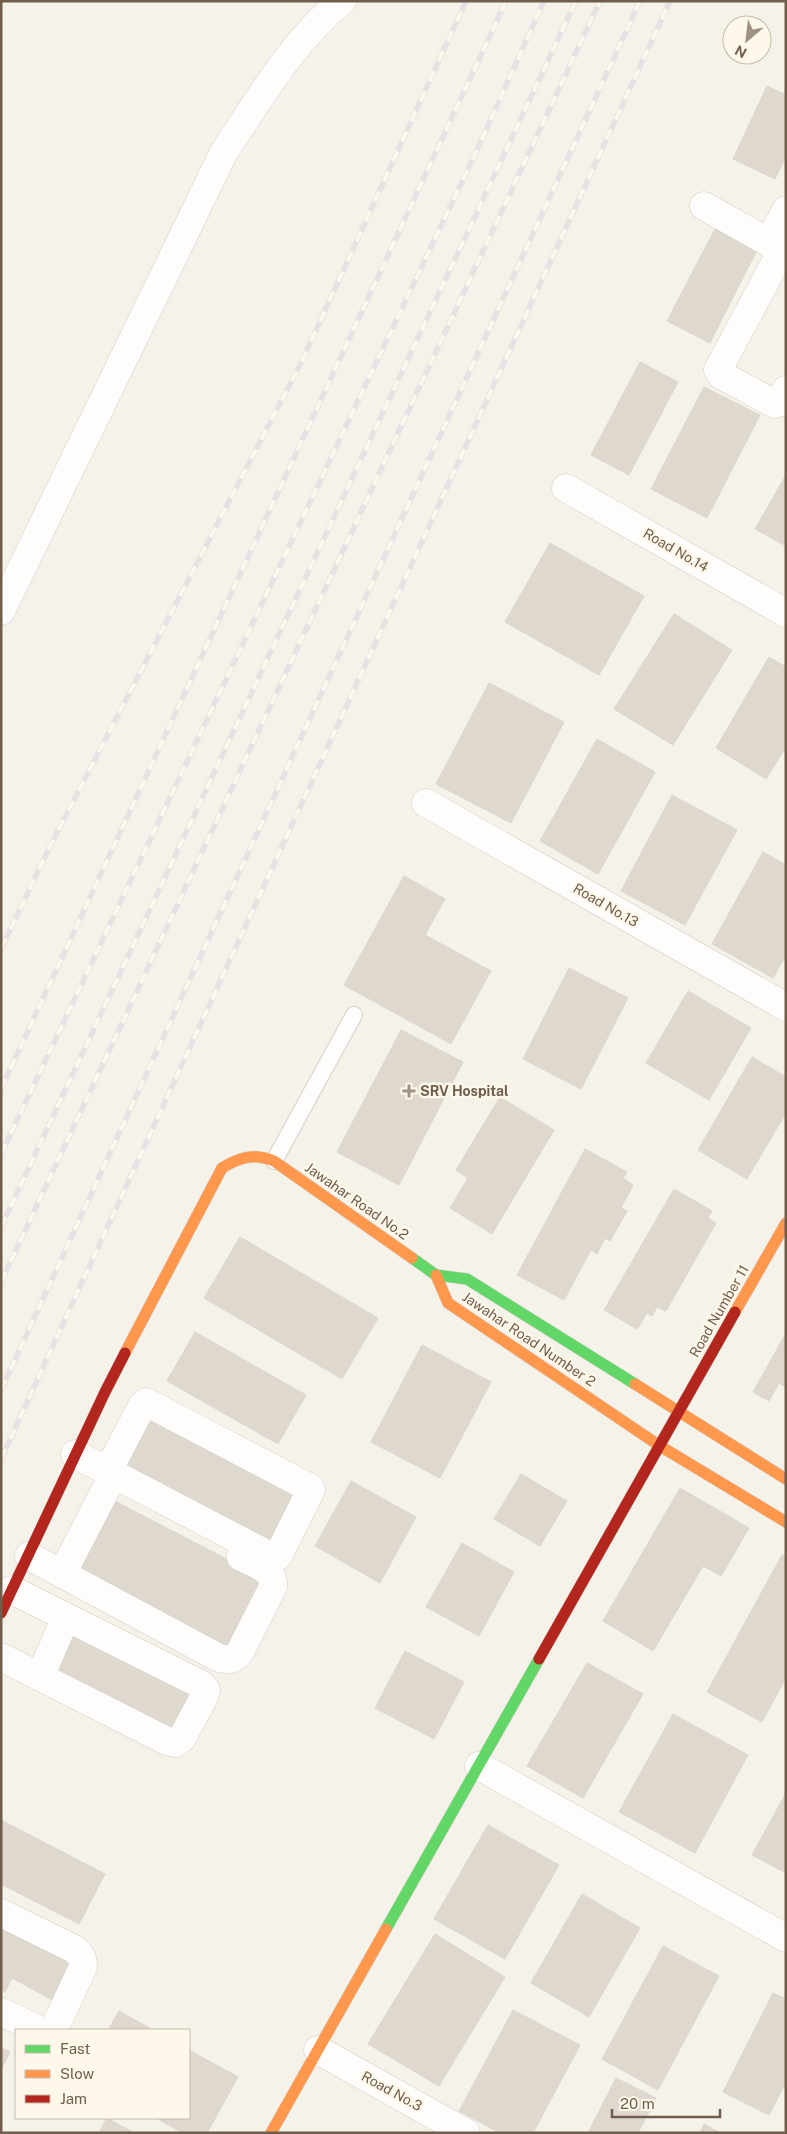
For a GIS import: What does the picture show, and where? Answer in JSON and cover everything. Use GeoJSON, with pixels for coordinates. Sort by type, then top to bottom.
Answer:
{"type":"FeatureCollection","features":[{"type":"Feature","properties":{"kind":"street"},"geometry":{"type":"LineString","coordinates":[[1,612],[224,152],[265,90],[320,18],[342,1]]}},
{"type":"Feature","properties":{"kind":"street"},"geometry":{"type":"LineString","coordinates":[[704,206],[781,242],[718,370],[720,375],[775,404],[779,403],[786,390]]}},
{"type":"Feature","properties":{"kind":"street","name":"Road No.14"},"geometry":{"type":"LineString","coordinates":[[566,488],[786,613]]}},
{"type":"Feature","properties":{"kind":"street","name":"Road No.13"},"geometry":{"type":"LineString","coordinates":[[426,803],[786,1007]]}},
{"type":"Feature","properties":{"kind":"street"},"geometry":{"type":"LineString","coordinates":[[1,1657],[167,1742],[175,1743],[182,1738],[204,1697],[206,1690],[202,1685],[66,1617],[7,1601],[105,1392],[222,1168],[239,1157],[267,1158]]}},
{"type":"Feature","properties":{"kind":"street","name":"Jawahar Road No.2"},"geometry":{"type":"LineString","coordinates":[[267,1158],[436,1275]]}},
{"type":"Feature","properties":{"kind":"street","name":"Road Number 11"},"geometry":{"type":"LineString","coordinates":[[271,2133],[786,1223]]}},
{"type":"Feature","properties":{"kind":"street","name":"Jawahar Road Number 2"},"geometry":{"type":"LineString","coordinates":[[436,1275],[467,1279],[786,1479]]}},
{"type":"Feature","properties":{"kind":"street","name":"Jawahar Road Number 2"},"geometry":{"type":"LineString","coordinates":[[436,1275],[448,1303],[660,1446],[786,1522]]}},
{"type":"Feature","properties":{"kind":"street"},"geometry":{"type":"LineString","coordinates":[[105,1392],[139,1410]]}},
{"type":"Feature","properties":{"kind":"street"},"geometry":{"type":"LineString","coordinates":[[62,1574],[139,1410],[146,1402],[309,1487],[310,1493],[278,1556],[274,1558],[107,1480]]}},
{"type":"Feature","properties":{"kind":"street"},"geometry":{"type":"LineString","coordinates":[[29,1556],[219,1658],[228,1660],[236,1657],[240,1652],[273,1588],[274,1580],[270,1573],[71,1461]]}},
{"type":"Feature","properties":{"kind":"street"},"geometry":{"type":"LineString","coordinates":[[40,1677],[66,1617]]}},
{"type":"Feature","properties":{"kind":"street"},"geometry":{"type":"LineString","coordinates":[[479,1766],[786,1938]]}},
{"type":"Feature","properties":{"kind":"street"},"geometry":{"type":"LineString","coordinates":[[1,1913],[80,1953],[83,1967],[56,2025],[51,2029]]}},
{"type":"Feature","properties":{"kind":"street"},"geometry":{"type":"LineString","coordinates":[[1,2012],[37,2029]]}},
{"type":"Feature","properties":{"kind":"street","name":"Road No.3"},"geometry":{"type":"LineString","coordinates":[[318,2050],[466,2133]]}},
{"type":"Feature","properties":{"kind":"lane"},"geometry":{"type":"LineString","coordinates":[[267,1158],[354,1015]]}},
{"type":"Feature","properties":{"kind":"building"},"geometry":{"type":"Polygon","coordinates":[[[767,86],[786,95],[786,157],[775,179],[733,159],[767,86]]]}},
{"type":"Feature","properties":{"kind":"building"},"geometry":{"type":"Polygon","coordinates":[[[716,227],[758,248],[710,343],[667,321],[716,227]]]}},
{"type":"Feature","properties":{"kind":"building"},"geometry":{"type":"Polygon","coordinates":[[[640,362],[678,382],[629,475],[591,455],[640,362]]]}},
{"type":"Feature","properties":{"kind":"building"},"geometry":{"type":"Polygon","coordinates":[[[704,387],[760,415],[707,518],[651,489],[704,387]]]}},
{"type":"Feature","properties":{"kind":"building"},"geometry":{"type":"Polygon","coordinates":[[[786,475],[786,546],[755,529],[786,475]]]}},
{"type":"Feature","properties":{"kind":"building"},"geometry":{"type":"Polygon","coordinates":[[[550,543],[644,596],[599,675],[505,622],[550,543]]]}},
{"type":"Feature","properties":{"kind":"building"},"geometry":{"type":"Polygon","coordinates":[[[674,614],[732,650],[673,745],[614,709],[674,614]]]}},
{"type":"Feature","properties":{"kind":"building"},"geometry":{"type":"Polygon","coordinates":[[[769,657],[786,667],[784,689],[786,690],[786,747],[766,779],[716,748],[769,657]]]}},
{"type":"Feature","properties":{"kind":"building"},"geometry":{"type":"Polygon","coordinates":[[[489,683],[564,722],[511,823],[436,784],[489,683]]]}},
{"type":"Feature","properties":{"kind":"building"},"geometry":{"type":"Polygon","coordinates":[[[597,739],[655,772],[598,874],[540,841],[597,739]]]}},
{"type":"Feature","properties":{"kind":"building"},"geometry":{"type":"Polygon","coordinates":[[[672,795],[737,830],[685,925],[621,891],[672,795]]]}},
{"type":"Feature","properties":{"kind":"building"},"geometry":{"type":"Polygon","coordinates":[[[763,852],[786,865],[786,955],[773,978],[712,944],[763,852]]]}},
{"type":"Feature","properties":{"kind":"building"},"geometry":{"type":"Polygon","coordinates":[[[404,876],[445,899],[425,935],[491,971],[451,1044],[344,985],[404,876]]]}},
{"type":"Feature","properties":{"kind":"building"},"geometry":{"type":"Polygon","coordinates":[[[569,968],[628,998],[581,1089],[523,1059],[569,968]]]}},
{"type":"Feature","properties":{"kind":"building"},"geometry":{"type":"Polygon","coordinates":[[[688,991],[751,1028],[709,1100],[646,1063],[688,991]]]}},
{"type":"Feature","properties":{"kind":"building"},"geometry":{"type":"Polygon","coordinates":[[[401,1030],[463,1062],[399,1185],[337,1152],[401,1030]]]}},
{"type":"Feature","properties":{"kind":"building"},"geometry":{"type":"Polygon","coordinates":[[[752,1057],[786,1077],[786,1113],[747,1179],[698,1150],[752,1057]]]}},
{"type":"Feature","properties":{"kind":"building"},"geometry":{"type":"Polygon","coordinates":[[[500,1097],[554,1130],[492,1234],[450,1208],[468,1178],[456,1170],[500,1097]]]}},
{"type":"Feature","properties":{"kind":"building"},"geometry":{"type":"Polygon","coordinates":[[[585,1149],[627,1172],[623,1178],[633,1185],[621,1208],[627,1211],[610,1241],[605,1238],[597,1254],[591,1250],[564,1300],[517,1275],[585,1149]]]}},
{"type":"Feature","properties":{"kind":"building"},"geometry":{"type":"Polygon","coordinates":[[[674,1189],[712,1211],[708,1218],[716,1223],[666,1311],[657,1307],[652,1316],[647,1313],[637,1329],[604,1310],[674,1189]]]}},
{"type":"Feature","properties":{"kind":"building"},"geometry":{"type":"Polygon","coordinates":[[[240,1237],[378,1318],[342,1379],[204,1298],[240,1237]]]}},
{"type":"Feature","properties":{"kind":"building"},"geometry":{"type":"Polygon","coordinates":[[[195,1332],[306,1395],[278,1444],[167,1381],[195,1332]]]}},
{"type":"Feature","properties":{"kind":"building"},"geometry":{"type":"Polygon","coordinates":[[[786,1333],[786,1387],[779,1383],[769,1401],[753,1392],[786,1333]]]}},
{"type":"Feature","properties":{"kind":"building"},"geometry":{"type":"Polygon","coordinates":[[[422,1345],[491,1382],[440,1478],[371,1442],[422,1345]]]}},
{"type":"Feature","properties":{"kind":"building"},"geometry":{"type":"Polygon","coordinates":[[[147,1409],[302,1491],[270,1550],[116,1470],[147,1409]]]}},
{"type":"Feature","properties":{"kind":"building"},"geometry":{"type":"Polygon","coordinates":[[[521,1474],[567,1501],[540,1546],[494,1519],[521,1474]]]}},
{"type":"Feature","properties":{"kind":"building"},"geometry":{"type":"Polygon","coordinates":[[[351,1481],[416,1517],[380,1583],[315,1546],[351,1481]]]}},
{"type":"Feature","properties":{"kind":"building"},"geometry":{"type":"Polygon","coordinates":[[[680,1488],[749,1528],[721,1576],[703,1566],[653,1651],[603,1621],[680,1488]]]}},
{"type":"Feature","properties":{"kind":"building"},"geometry":{"type":"Polygon","coordinates":[[[109,1498],[265,1579],[229,1654],[72,1572],[109,1498]]]}},
{"type":"Feature","properties":{"kind":"building"},"geometry":{"type":"Polygon","coordinates":[[[462,1543],[514,1572],[479,1636],[426,1607],[462,1543]]]}},
{"type":"Feature","properties":{"kind":"building"},"geometry":{"type":"Polygon","coordinates":[[[782,1555],[786,1557],[786,1678],[762,1722],[707,1692],[782,1555]]]}},
{"type":"Feature","properties":{"kind":"building"},"geometry":{"type":"Polygon","coordinates":[[[71,1629],[195,1693],[175,1736],[51,1674],[71,1629]]]}},
{"type":"Feature","properties":{"kind":"building"},"geometry":{"type":"Polygon","coordinates":[[[405,1651],[464,1682],[434,1739],[375,1708],[405,1651]]]}},
{"type":"Feature","properties":{"kind":"building"},"geometry":{"type":"Polygon","coordinates":[[[587,1663],[643,1694],[583,1798],[527,1766],[587,1663]]]}},
{"type":"Feature","properties":{"kind":"building"},"geometry":{"type":"Polygon","coordinates":[[[673,1714],[748,1755],[695,1853],[619,1812],[673,1714]]]}},
{"type":"Feature","properties":{"kind":"building"},"geometry":{"type":"Polygon","coordinates":[[[786,1793],[786,1873],[752,1855],[786,1793]]]}},
{"type":"Feature","properties":{"kind":"building"},"geometry":{"type":"Polygon","coordinates":[[[1,1820],[105,1874],[79,1924],[1,1884],[1,1820]]]}},
{"type":"Feature","properties":{"kind":"building"},"geometry":{"type":"Polygon","coordinates":[[[488,1825],[559,1865],[505,1959],[434,1919],[488,1825]]]}},
{"type":"Feature","properties":{"kind":"building"},"geometry":{"type":"Polygon","coordinates":[[[582,1894],[640,1928],[589,2017],[531,1983],[582,1894]]]}},
{"type":"Feature","properties":{"kind":"building"},"geometry":{"type":"Polygon","coordinates":[[[1,1924],[76,1963],[56,2002],[12,1978],[5,1992],[1,1990],[1,1924]]]}},
{"type":"Feature","properties":{"kind":"building"},"geometry":{"type":"Polygon","coordinates":[[[435,1934],[505,1977],[439,2086],[368,2044],[435,1934]]]}},
{"type":"Feature","properties":{"kind":"building"},"geometry":{"type":"Polygon","coordinates":[[[663,1946],[719,1976],[658,2090],[602,2059],[663,1946]]]}},
{"type":"Feature","properties":{"kind":"building"},"geometry":{"type":"Polygon","coordinates":[[[773,1993],[786,1999],[786,2082],[769,2115],[723,2092],[773,1993]]]}},
{"type":"Feature","properties":{"kind":"building"},"geometry":{"type":"Polygon","coordinates":[[[513,2010],[580,2045],[533,2133],[500,2133],[459,2111],[513,2010]]]}},
{"type":"Feature","properties":{"kind":"building"},"geometry":{"type":"Polygon","coordinates":[[[119,2011],[151,2029],[109,2029],[119,2011]]]}},
{"type":"Feature","properties":{"kind":"building"},"geometry":{"type":"Polygon","coordinates":[[[1,2048],[10,2052],[1,2070],[1,2048]]]}},
{"type":"Feature","properties":{"kind":"building"},"geometry":{"type":"Polygon","coordinates":[[[190,2051],[238,2077],[207,2133],[183,2133],[158,2119],[190,2119],[190,2051]]]}},
{"type":"Feature","properties":{"kind":"building"},"geometry":{"type":"Polygon","coordinates":[[[616,2078],[656,2098],[638,2133],[588,2133],[616,2078]]]}},
{"type":"Feature","properties":{"kind":"building"},"geometry":{"type":"Polygon","coordinates":[[[106,2119],[109,2119],[134,2133],[99,2133],[106,2119]]]}},
{"type":"Feature","properties":{"kind":"building"},"geometry":{"type":"Polygon","coordinates":[[[704,2124],[720,2133],[700,2133],[704,2124]]]}},
{"type":"Feature","properties":{"kind":"railway"},"geometry":{"type":"LineString","coordinates":[[1,949],[50,846],[302,361],[466,1]]}},
{"type":"Feature","properties":{"kind":"railway"},"geometry":{"type":"LineString","coordinates":[[1,1089],[506,1]]}},
{"type":"Feature","properties":{"kind":"railway"},"geometry":{"type":"LineString","coordinates":[[1,1154],[477,150],[544,1]]}},
{"type":"Feature","properties":{"kind":"railway"},"geometry":{"type":"LineString","coordinates":[[1,1227],[576,1]]}},
{"type":"Feature","properties":{"kind":"railway"},"geometry":{"type":"LineString","coordinates":[[1,1282],[600,1]]}},
{"type":"Feature","properties":{"kind":"railway"},"geometry":{"type":"LineString","coordinates":[[1,1390],[640,1]]}},
{"type":"Feature","properties":{"kind":"railway"},"geometry":{"type":"LineString","coordinates":[[1,1459],[670,1]]}},
{"type":"Feature","properties":{"kind":"traffic: fast"},"geometry":{"type":"LineString","coordinates":[[412,1258],[436,1275],[467,1279],[635,1384]]}},
{"type":"Feature","properties":{"kind":"traffic: fast"},"geometry":{"type":"LineString","coordinates":[[386,1929],[539,1659]]}},
{"type":"Feature","properties":{"kind":"traffic: slow"},"geometry":{"type":"LineString","coordinates":[[125,1353],[222,1168],[247,1157],[260,1157],[274,1161],[412,1258]]}},
{"type":"Feature","properties":{"kind":"traffic: slow"},"geometry":{"type":"LineString","coordinates":[[735,1312],[786,1223]]}},
{"type":"Feature","properties":{"kind":"traffic: slow"},"geometry":{"type":"LineString","coordinates":[[436,1275],[448,1303],[660,1446],[786,1522]]}},
{"type":"Feature","properties":{"kind":"traffic: slow"},"geometry":{"type":"LineString","coordinates":[[635,1384],[786,1479]]}},
{"type":"Feature","properties":{"kind":"traffic: slow"},"geometry":{"type":"LineString","coordinates":[[271,2133],[386,1929]]}},
{"type":"Feature","properties":{"kind":"traffic: jam"},"geometry":{"type":"LineString","coordinates":[[539,1659],[735,1312]]}},
{"type":"Feature","properties":{"kind":"traffic: jam"},"geometry":{"type":"LineString","coordinates":[[1,1613],[125,1353]]}},
{"type":"Feature","properties":{"kind":"place","name":"SRV Hospital"},"geometry":{"type":"Point","coordinates":[409,1091]}}]}
